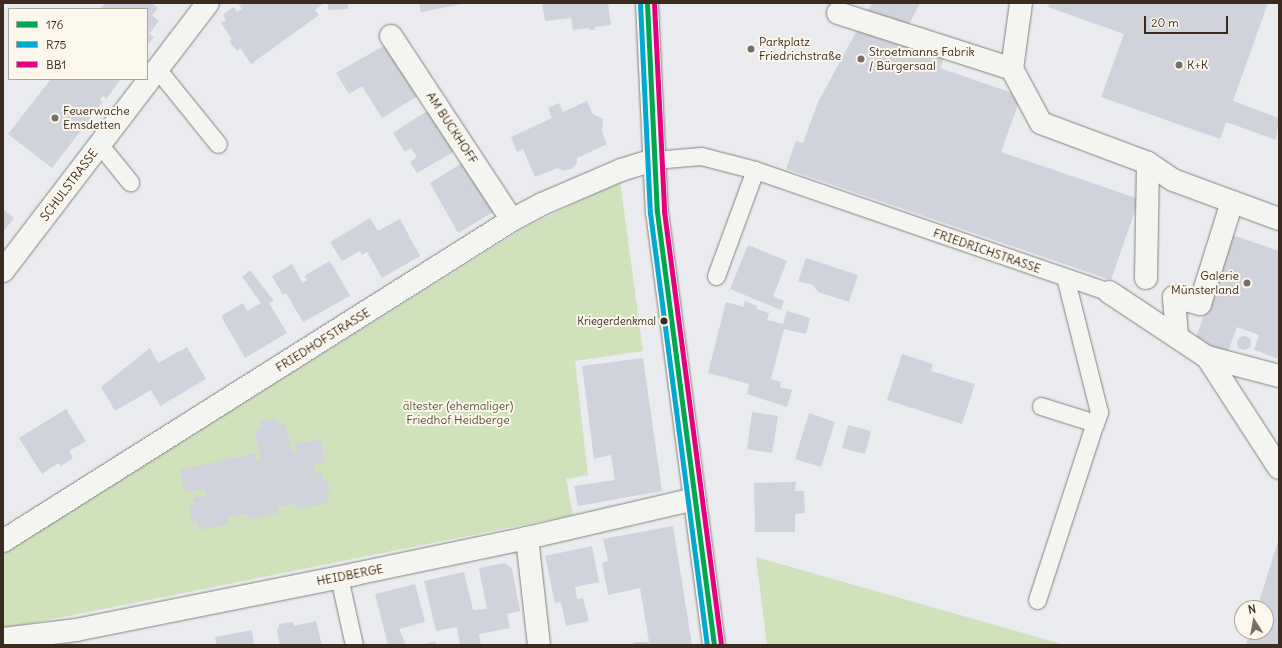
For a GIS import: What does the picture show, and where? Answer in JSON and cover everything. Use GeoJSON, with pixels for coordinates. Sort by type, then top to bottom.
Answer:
{"type":"FeatureCollection","features":[{"type":"Feature","properties":{"kind":"street","name":"SCHULSTRASSE"},"geometry":{"type":"LineString","coordinates":[[3,271],[208,3]]}},
{"type":"Feature","properties":{"kind":"street"},"geometry":{"type":"LineString","coordinates":[[647,3],[657,212],[714,645]]}},
{"type":"Feature","properties":{"kind":"street"},"geometry":{"type":"LineString","coordinates":[[1021,3],[1012,69],[1041,123],[1148,163],[1173,180],[1279,219]]}},
{"type":"Feature","properties":{"kind":"street"},"geometry":{"type":"LineString","coordinates":[[838,13],[1012,69]]}},
{"type":"Feature","properties":{"kind":"street","name":"AM BUCKHOFF"},"geometry":{"type":"LineString","coordinates":[[391,36],[512,220]]}},
{"type":"Feature","properties":{"kind":"street","name":"FRIEDHOFSTRASSE"},"geometry":{"type":"LineString","coordinates":[[3,540],[512,220],[542,204],[621,170],[654,160]]}},
{"type":"Feature","properties":{"kind":"street"},"geometry":{"type":"LineString","coordinates":[[1146,278],[1148,163]]}},
{"type":"Feature","properties":{"kind":"street"},"geometry":{"type":"LineString","coordinates":[[1177,338],[1174,297],[1200,304],[1232,202]]}},
{"type":"Feature","properties":{"kind":"street","name":"FRIEDRICHSTRASSE"},"geometry":{"type":"LineString","coordinates":[[1109,292],[1207,357]]}},
{"type":"Feature","properties":{"kind":"street"},"geometry":{"type":"LineString","coordinates":[[1207,357],[1279,376]]}},
{"type":"Feature","properties":{"kind":"street"},"geometry":{"type":"LineString","coordinates":[[1207,357],[1279,468]]}},
{"type":"Feature","properties":{"kind":"street","name":"HEIDBERGE"},"geometry":{"type":"LineString","coordinates":[[3,639],[76,630],[339,577],[526,538],[694,499]]}},
{"type":"Feature","properties":{"kind":"street"},"geometry":{"type":"LineString","coordinates":[[526,538],[539,645]]}},
{"type":"Feature","properties":{"kind":"lane"},"geometry":{"type":"LineString","coordinates":[[158,70],[218,144]]}},
{"type":"Feature","properties":{"kind":"lane"},"geometry":{"type":"LineString","coordinates":[[100,145],[130,182]]}},
{"type":"Feature","properties":{"kind":"lane","name":"FRIEDRICHSTRASSE"},"geometry":{"type":"LineString","coordinates":[[654,160],[701,156],[755,170],[1109,292]]}},
{"type":"Feature","properties":{"kind":"lane"},"geometry":{"type":"LineString","coordinates":[[716,276],[755,170]]}},
{"type":"Feature","properties":{"kind":"lane"},"geometry":{"type":"LineString","coordinates":[[1037,600],[1099,412],[1065,278]]}},
{"type":"Feature","properties":{"kind":"lane"},"geometry":{"type":"LineString","coordinates":[[1041,406],[1095,423]]}},
{"type":"Feature","properties":{"kind":"lane"},"geometry":{"type":"LineString","coordinates":[[339,577],[354,645]]}},
{"type":"Feature","properties":{"kind":"green space","name":"ältester (ehemaliger) Friedhof Heidberge"},"geometry":{"type":"Polygon","coordinates":[[[620,181],[643,351],[575,361],[588,475],[566,479],[573,515],[3,629],[3,557],[8,550],[524,228],[620,181]]]}},
{"type":"Feature","properties":{"kind":"green space"},"geometry":{"type":"Polygon","coordinates":[[[756,557],[1065,645],[767,645],[756,557]]]}},
{"type":"Feature","properties":{"kind":"building"},"geometry":{"type":"Polygon","coordinates":[[[105,3],[152,3],[158,8],[152,15],[159,21],[149,34],[154,37],[148,45],[148,8],[101,8],[105,3]]]}},
{"type":"Feature","properties":{"kind":"building"},"geometry":{"type":"Polygon","coordinates":[[[238,3],[324,3],[315,10],[319,15],[251,64],[241,49],[237,51],[229,41],[232,39],[221,23],[226,20],[223,15],[233,7],[237,12],[242,9],[238,3]]]}},
{"type":"Feature","properties":{"kind":"building"},"geometry":{"type":"Polygon","coordinates":[[[328,3],[348,3],[348,9],[328,10],[328,3]]]}},
{"type":"Feature","properties":{"kind":"building"},"geometry":{"type":"Polygon","coordinates":[[[419,3],[461,3],[462,4],[421,12],[419,3]]]}},
{"type":"Feature","properties":{"kind":"building"},"geometry":{"type":"Polygon","coordinates":[[[542,3],[608,3],[611,25],[595,27],[595,30],[589,30],[589,28],[573,30],[571,18],[545,21],[542,3]]]}},
{"type":"Feature","properties":{"kind":"building"},"geometry":{"type":"Polygon","coordinates":[[[872,3],[920,3],[906,30],[865,15],[872,3]]]}},
{"type":"Feature","properties":{"kind":"building","name":"K+K"},"geometry":{"type":"Polygon","coordinates":[[[1049,3],[1268,3],[1233,101],[1279,118],[1276,140],[1226,122],[1220,139],[1101,97],[1124,34],[1048,7],[1049,3]]]}},
{"type":"Feature","properties":{"kind":"building"},"geometry":{"type":"Polygon","coordinates":[[[859,27],[944,58],[940,68],[1021,96],[1001,152],[1139,199],[1111,280],[786,169],[796,141],[803,143],[818,102],[859,27]]]}},
{"type":"Feature","properties":{"kind":"building"},"geometry":{"type":"Polygon","coordinates":[[[389,43],[419,95],[382,118],[362,86],[349,94],[336,73],[389,43]]]}},
{"type":"Feature","properties":{"kind":"building","name":"Feuerwache Emsdetten"},"geometry":{"type":"Polygon","coordinates":[[[50,80],[120,80],[106,99],[103,96],[100,100],[103,102],[52,168],[8,134],[50,80]]]}},
{"type":"Feature","properties":{"kind":"building"},"geometry":{"type":"Polygon","coordinates":[[[587,101],[593,114],[603,119],[602,132],[607,144],[577,158],[577,163],[571,169],[563,171],[558,168],[535,177],[523,149],[517,152],[511,137],[552,118],[548,108],[559,103],[563,112],[587,101]]]}},
{"type":"Feature","properties":{"kind":"building"},"geometry":{"type":"Polygon","coordinates":[[[430,109],[455,151],[417,173],[410,162],[417,157],[411,148],[405,152],[393,133],[430,109]]]}},
{"type":"Feature","properties":{"kind":"building"},"geometry":{"type":"Polygon","coordinates":[[[462,163],[495,211],[458,233],[430,183],[462,163]]]}},
{"type":"Feature","properties":{"kind":"building"},"geometry":{"type":"Polygon","coordinates":[[[3,209],[14,218],[3,232],[3,209]]]}},
{"type":"Feature","properties":{"kind":"building"},"geometry":{"type":"Polygon","coordinates":[[[370,218],[378,231],[400,219],[420,256],[382,278],[367,252],[362,255],[360,251],[342,261],[330,242],[370,218]]]}},
{"type":"Feature","properties":{"kind":"building","name":"Galerie Münsterland"},"geometry":{"type":"Polygon","coordinates":[[[1232,235],[1279,251],[1279,359],[1254,350],[1259,335],[1237,327],[1228,352],[1195,341],[1232,235]]]}},
{"type":"Feature","properties":{"kind":"building"},"geometry":{"type":"Polygon","coordinates":[[[748,245],[787,261],[773,296],[784,301],[781,310],[730,289],[748,245]]]}},
{"type":"Feature","properties":{"kind":"building"},"geometry":{"type":"Polygon","coordinates":[[[806,258],[858,275],[849,302],[818,292],[813,285],[798,281],[806,258]]]}},
{"type":"Feature","properties":{"kind":"building"},"geometry":{"type":"Polygon","coordinates":[[[330,261],[350,296],[303,322],[286,293],[283,295],[272,276],[292,264],[302,283],[307,280],[304,276],[330,261]]]}},
{"type":"Feature","properties":{"kind":"building"},"geometry":{"type":"Polygon","coordinates":[[[250,270],[274,301],[269,303],[287,333],[245,358],[221,316],[243,303],[247,311],[261,303],[242,277],[250,270]]]}},
{"type":"Feature","properties":{"kind":"building"},"geometry":{"type":"Polygon","coordinates":[[[745,301],[757,306],[756,309],[769,313],[767,320],[783,324],[787,311],[810,318],[806,334],[784,329],[771,379],[781,382],[780,387],[792,390],[787,407],[747,394],[749,384],[708,373],[726,302],[744,307],[745,301]]]}},
{"type":"Feature","properties":{"kind":"building"},"geometry":{"type":"Polygon","coordinates":[[[1244,336],[1249,338],[1251,343],[1249,348],[1244,350],[1239,348],[1237,343],[1239,338],[1244,336]]]}},
{"type":"Feature","properties":{"kind":"building"},"geometry":{"type":"Polygon","coordinates":[[[187,347],[206,379],[160,406],[151,390],[115,411],[101,387],[150,348],[158,363],[187,347]]]}},
{"type":"Feature","properties":{"kind":"building"},"geometry":{"type":"Polygon","coordinates":[[[902,354],[933,364],[931,371],[975,384],[962,424],[887,400],[902,354]]]}},
{"type":"Feature","properties":{"kind":"building"},"geometry":{"type":"Polygon","coordinates":[[[643,358],[662,491],[578,506],[574,486],[615,480],[611,455],[594,459],[582,366],[643,358]]]}},
{"type":"Feature","properties":{"kind":"building"},"geometry":{"type":"Polygon","coordinates":[[[66,409],[86,441],[69,451],[73,458],[61,466],[58,463],[42,474],[19,438],[66,409]]]}},
{"type":"Feature","properties":{"kind":"building"},"geometry":{"type":"Polygon","coordinates":[[[752,412],[778,416],[772,453],[747,449],[752,412]]]}},
{"type":"Feature","properties":{"kind":"building"},"geometry":{"type":"Polygon","coordinates":[[[809,413],[835,422],[821,467],[795,459],[809,413]]]}},
{"type":"Feature","properties":{"kind":"building"},"geometry":{"type":"Polygon","coordinates":[[[276,418],[278,425],[286,424],[292,453],[296,452],[294,444],[320,439],[325,462],[313,465],[314,473],[321,472],[323,481],[328,480],[330,492],[326,493],[328,503],[297,509],[296,503],[277,507],[278,513],[248,520],[247,513],[228,517],[230,524],[199,530],[197,521],[192,522],[189,506],[195,505],[193,498],[206,496],[204,489],[185,493],[180,470],[255,453],[256,461],[261,460],[254,430],[262,429],[260,421],[276,418]]]}},
{"type":"Feature","properties":{"kind":"building"},"geometry":{"type":"Polygon","coordinates":[[[848,425],[871,431],[865,454],[842,448],[848,425]]]}},
{"type":"Feature","properties":{"kind":"building"},"geometry":{"type":"Polygon","coordinates":[[[796,482],[795,491],[804,491],[805,513],[795,514],[795,532],[755,532],[754,483],[796,482]]]}},
{"type":"Feature","properties":{"kind":"building"},"geometry":{"type":"Polygon","coordinates":[[[673,526],[692,645],[633,645],[633,642],[649,642],[640,588],[608,595],[602,563],[608,561],[603,539],[673,526]]]}},
{"type":"Feature","properties":{"kind":"building"},"geometry":{"type":"Polygon","coordinates":[[[1279,538],[1279,645],[1246,645],[1248,640],[1274,640],[1274,600],[1260,600],[1279,538]]]}},
{"type":"Feature","properties":{"kind":"building"},"geometry":{"type":"Polygon","coordinates":[[[592,546],[599,582],[575,587],[577,599],[583,598],[589,621],[566,626],[561,602],[555,603],[545,556],[592,546]]]}},
{"type":"Feature","properties":{"kind":"building"},"geometry":{"type":"Polygon","coordinates":[[[505,563],[512,569],[520,611],[507,614],[510,628],[479,634],[481,645],[460,645],[457,627],[436,631],[424,581],[464,572],[473,610],[487,609],[479,568],[505,563]]]}},
{"type":"Feature","properties":{"kind":"building"},"geometry":{"type":"Polygon","coordinates":[[[415,584],[425,622],[399,629],[406,645],[388,645],[375,594],[415,584]]]}},
{"type":"Feature","properties":{"kind":"building"},"geometry":{"type":"Polygon","coordinates":[[[316,621],[322,645],[280,645],[277,629],[279,628],[279,624],[293,622],[294,626],[316,621]]]}},
{"type":"Feature","properties":{"kind":"building"},"geometry":{"type":"Polygon","coordinates":[[[252,630],[254,645],[217,645],[215,637],[252,630]]]}},
{"type":"Feature","properties":{"kind":"building"},"geometry":{"type":"Polygon","coordinates":[[[435,641],[436,645],[422,645],[435,641]]]}},
{"type":"Feature","properties":{"kind":"transit line","name":"R75"},"geometry":{"type":"LineString","coordinates":[[640,3],[650,213],[707,645]]}},
{"type":"Feature","properties":{"kind":"transit line","name":"176"},"geometry":{"type":"LineString","coordinates":[[647,3],[657,212],[714,645]]}},
{"type":"Feature","properties":{"kind":"transit line","name":"BB1"},"geometry":{"type":"LineString","coordinates":[[654,3],[664,211],[721,644]]}},
{"type":"Feature","properties":{"kind":"place","name":"Parkplatz Friedrichstraße"},"geometry":{"type":"Point","coordinates":[751,49]}},
{"type":"Feature","properties":{"kind":"place","name":"Stroetmanns Fabrik / Bürgersaal"},"geometry":{"type":"Point","coordinates":[861,59]}},
{"type":"Feature","properties":{"kind":"place","name":"K+K"},"geometry":{"type":"Point","coordinates":[1179,65]}},
{"type":"Feature","properties":{"kind":"place","name":"Feuerwache Emsdetten"},"geometry":{"type":"Point","coordinates":[55,118]}},
{"type":"Feature","properties":{"kind":"place","name":"Galerie Münsterland"},"geometry":{"type":"Point","coordinates":[1247,283]}},
{"type":"Feature","properties":{"kind":"place","name":"Kriegerdenkmal"},"geometry":{"type":"Point","coordinates":[664,321]}}]}
